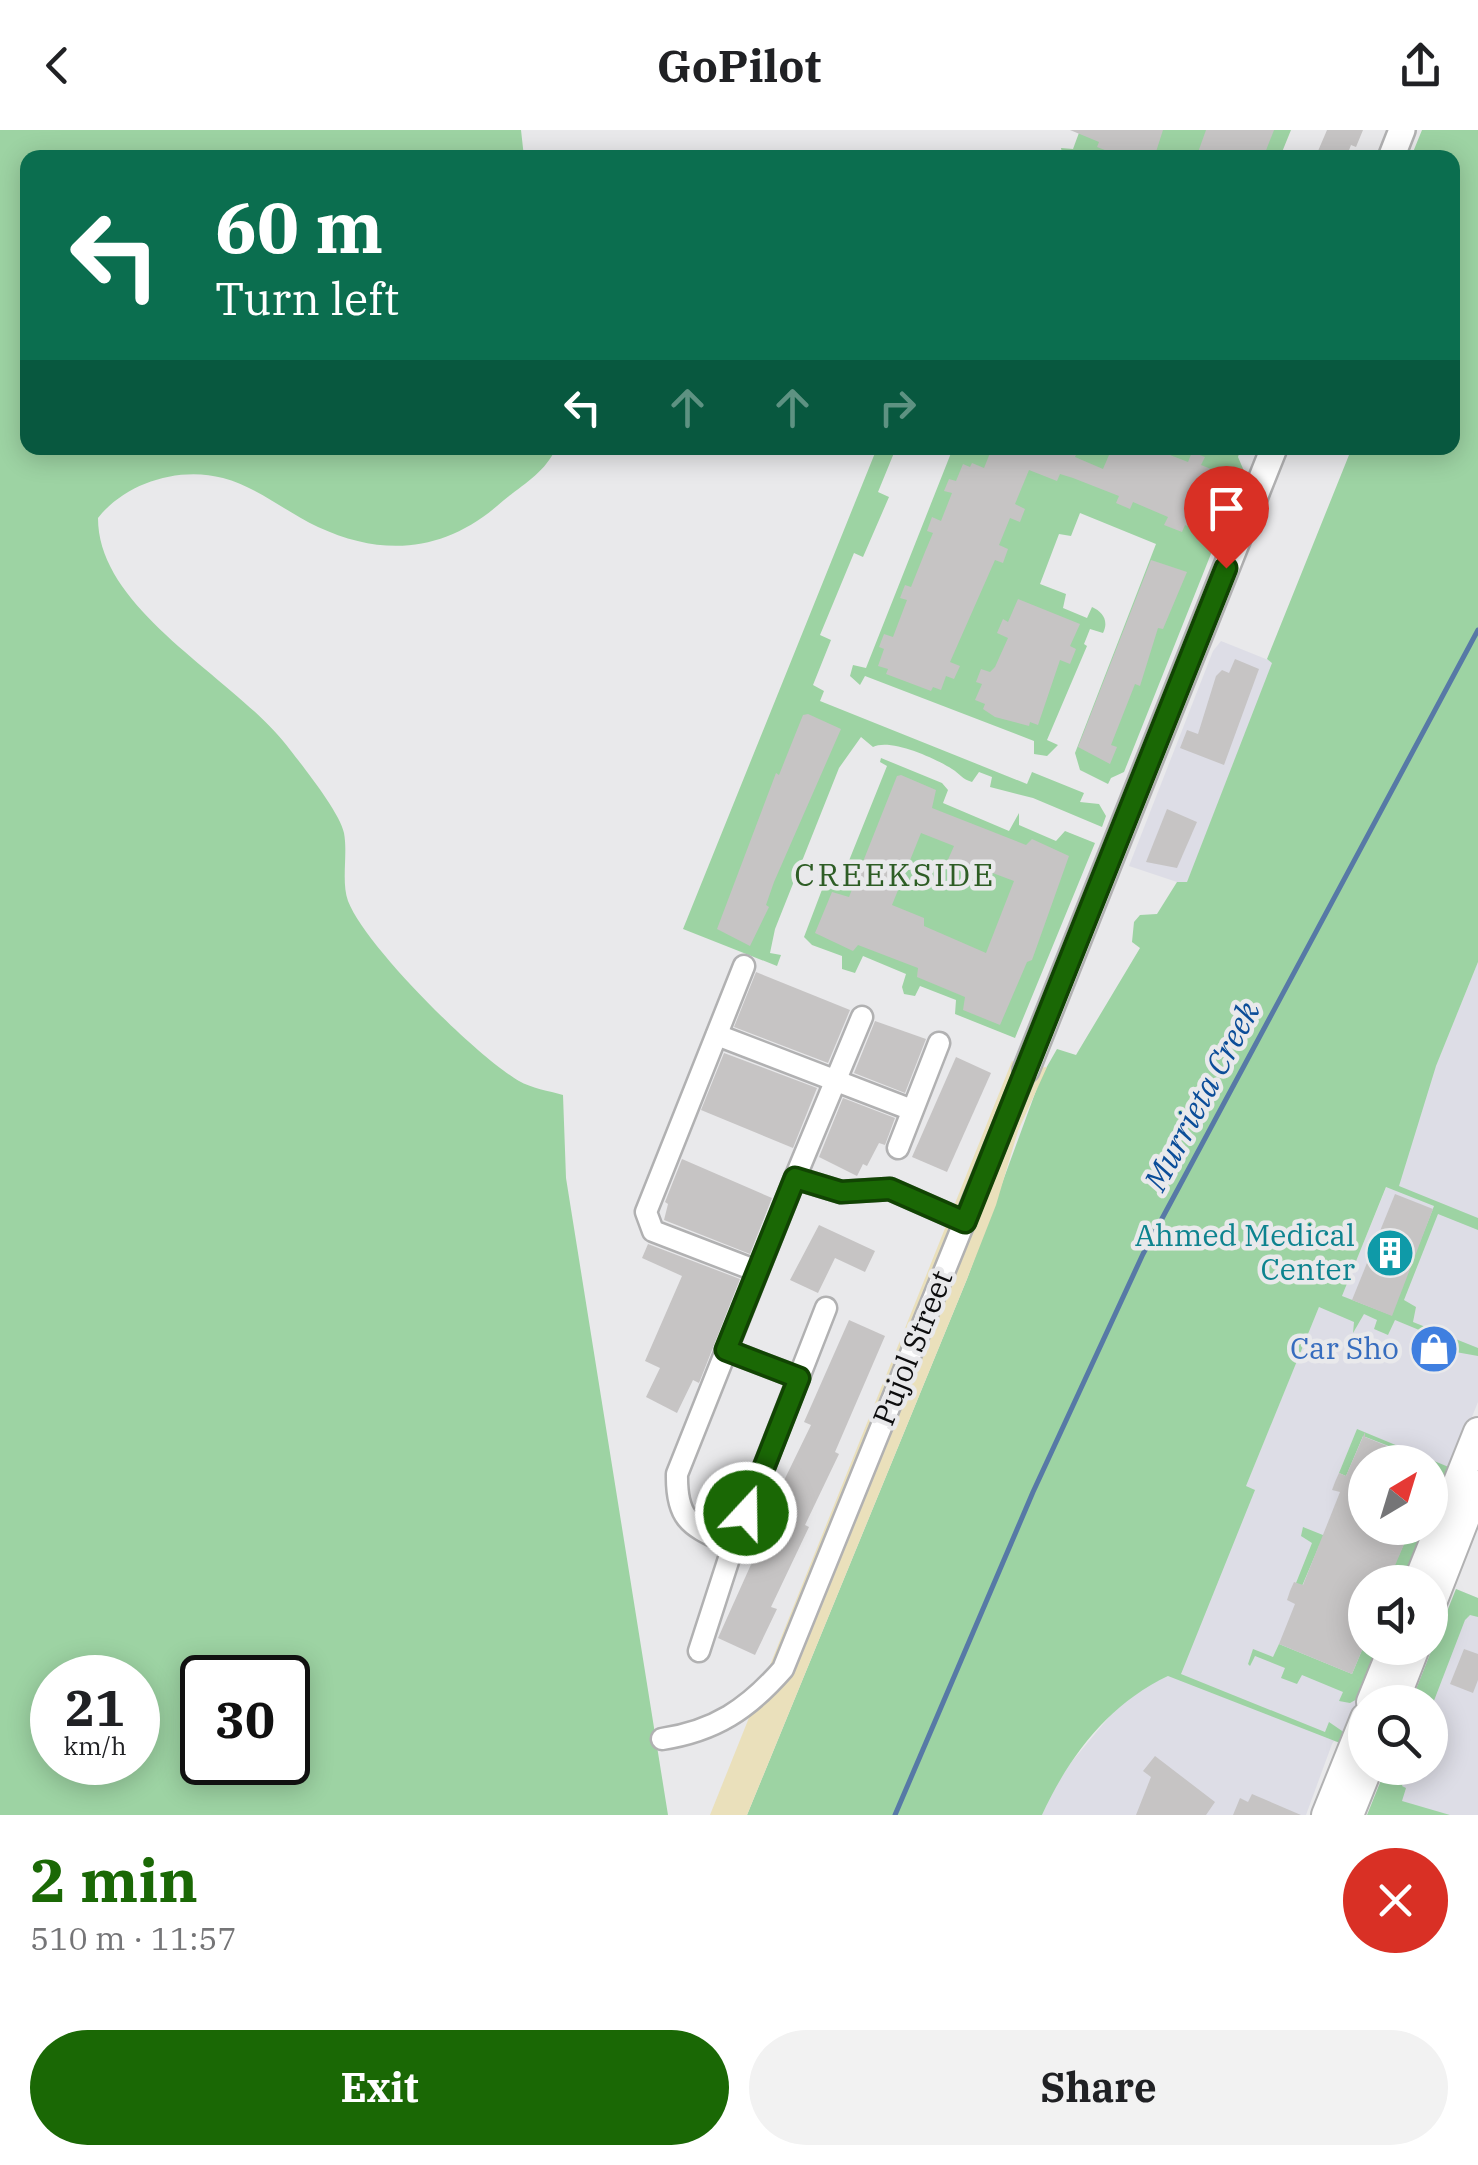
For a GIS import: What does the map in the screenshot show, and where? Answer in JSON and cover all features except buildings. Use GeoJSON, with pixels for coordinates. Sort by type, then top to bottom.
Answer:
{"type":"FeatureCollection","features":[{"type":"Feature","properties":{"kind":"main road"},"geometry":{"type":"LineString","coordinates":[[1425,1565],[1478,1432]]}},
{"type":"Feature","properties":{"kind":"main road"},"geometry":{"type":"LineString","coordinates":[[1447,1565],[1478,1485]]}},
{"type":"Feature","properties":{"kind":"main road"},"geometry":{"type":"LineString","coordinates":[[1326,1815],[1348,1760]]}},
{"type":"Feature","properties":{"kind":"main road"},"geometry":{"type":"LineString","coordinates":[[1349,1815],[1361,1785]]}},
{"type":"Feature","properties":{"kind":"street","name":"Pujol Street"},"geometry":{"type":"LineString","coordinates":[[662,1738],[720,1724],[753,1703],[783,1670],[1271,455]]}},
{"type":"Feature","properties":{"kind":"street"},"geometry":{"type":"LineString","coordinates":[[744,966],[646,1212],[653,1231],[756,1271]]}},
{"type":"Feature","properties":{"kind":"street"},"geometry":{"type":"LineString","coordinates":[[733,1546],[686,1521],[676,1502],[677,1474],[756,1271],[862,1018]]}},
{"type":"Feature","properties":{"kind":"street"},"geometry":{"type":"LineString","coordinates":[[717,1035],[912,1110]]}},
{"type":"Feature","properties":{"kind":"street"},"geometry":{"type":"LineString","coordinates":[[898,1148],[938,1043]]}},
{"type":"Feature","properties":{"kind":"street"},"geometry":{"type":"LineString","coordinates":[[795,1178],[841,1192],[890,1189],[965,1222]]}},
{"type":"Feature","properties":{"kind":"street"},"geometry":{"type":"LineString","coordinates":[[699,1651],[733,1546],[826,1308]]}},
{"type":"Feature","properties":{"kind":"street"},"geometry":{"type":"LineString","coordinates":[[726,1350],[799,1378]]}},
{"type":"Feature","properties":{"kind":"shaded area"},"geometry":{"type":"Polygon","coordinates":[[[1221,641],[1273,662],[1187,883],[1177,882],[1129,866],[1213,651],[1221,641]]]}},
{"type":"Feature","properties":{"kind":"shaded area"},"geometry":{"type":"Polygon","coordinates":[[[1478,962],[1478,1402],[1448,1476],[1448,1445],[1348,1445],[1348,1545],[1420,1545],[1412,1565],[1348,1565],[1348,1665],[1372,1665],[1364,1685],[1348,1685],[1348,1724],[1340,1743],[1332,1744],[1306,1815],[1042,1815],[1059,1777],[1114,1711],[1138,1690],[1168,1676],[1325,1292],[1341,1298],[1478,962]]]}},
{"type":"Feature","properties":{"kind":"shaded area"},"geometry":{"type":"Polygon","coordinates":[[[1456,1589],[1478,1598],[1478,1815],[1410,1815],[1373,1801],[1379,1785],[1448,1785],[1448,1685],[1418,1685],[1426,1665],[1448,1665],[1448,1609],[1456,1589]]]}},
{"type":"Feature","properties":{"kind":"green space"},"geometry":{"type":"Polygon","coordinates":[[[0,130],[521,130],[523,150],[20,150],[20,455],[552,455],[538,473],[476,521],[434,541],[412,545],[389,546],[342,537],[248,487],[206,475],[154,480],[123,495],[98,518],[104,552],[121,584],[145,614],[268,724],[329,803],[344,833],[348,901],[376,945],[424,999],[500,1068],[524,1083],[563,1095],[566,1178],[668,1815],[0,1815],[0,130]]]}},
{"type":"Feature","properties":{"kind":"green space"},"geometry":{"type":"Polygon","coordinates":[[[1080,130],[1291,130],[1283,150],[1061,150],[1061,148],[1073,149],[1080,130]]]}},
{"type":"Feature","properties":{"kind":"green space"},"geometry":{"type":"Polygon","coordinates":[[[1422,130],[1478,130],[1478,962],[1436,1066],[1399,1186],[1478,1218],[1478,1230],[1438,1214],[1404,1300],[1416,1307],[1413,1322],[1478,1348],[1478,1356],[1450,1351],[1453,1344],[1395,1320],[1388,1335],[1374,1329],[1377,1320],[1364,1314],[1353,1333],[1354,1322],[1319,1307],[1246,1486],[1255,1490],[1181,1674],[1325,1732],[1329,1722],[1345,1733],[1340,1743],[1168,1676],[1127,1701],[1093,1734],[1065,1772],[1042,1815],[747,1815],[967,1279],[1041,1077],[1057,1049],[1076,1055],[1140,948],[1132,942],[1134,922],[1140,915],[1157,914],[1177,882],[1187,882],[1272,663],[1267,659],[1349,455],[1460,455],[1460,150],[1414,150],[1422,130]],[[1386,1187],[1342,1296],[1391,1315],[1434,1206],[1386,1187]]]}},
{"type":"Feature","properties":{"kind":"green space"},"geometry":{"type":"Polygon","coordinates":[[[874,455],[893,455],[878,492],[889,497],[863,557],[854,553],[820,635],[831,640],[813,685],[824,691],[820,701],[1027,784],[1032,772],[1084,793],[1080,802],[1099,804],[1106,816],[1102,827],[1033,798],[990,787],[992,777],[979,772],[972,782],[924,755],[890,745],[873,747],[861,737],[839,768],[775,929],[770,953],[781,955],[777,966],[683,929],[874,455]]]}},
{"type":"Feature","properties":{"kind":"green space"},"geometry":{"type":"Polygon","coordinates":[[[950,455],[1239,455],[1244,471],[1124,772],[1108,784],[1080,770],[1075,753],[1156,544],[1080,513],[1071,536],[1059,534],[1040,584],[1066,594],[1063,608],[1087,618],[1092,607],[1102,614],[1105,625],[1103,633],[1090,629],[1084,644],[1087,646],[1047,740],[1058,745],[1047,756],[1034,754],[1034,741],[865,676],[860,685],[850,676],[853,665],[866,668],[950,455]]]}},
{"type":"Feature","properties":{"kind":"green space"},"geometry":{"type":"Polygon","coordinates":[[[881,758],[942,783],[948,790],[943,803],[1009,831],[1019,813],[1019,825],[1056,841],[1065,831],[1095,843],[1015,1038],[955,1014],[956,1000],[920,986],[915,996],[904,994],[906,974],[863,956],[855,973],[842,969],[842,956],[812,945],[804,937],[823,887],[838,888],[887,766],[880,762],[881,758]]]}},
{"type":"Feature","properties":{"kind":"green space"},"geometry":{"type":"Polygon","coordinates":[[[1357,1429],[1396,1445],[1363,1436],[1359,1445],[1350,1445],[1357,1429]]]}},
{"type":"Feature","properties":{"kind":"green space"},"geometry":{"type":"Polygon","coordinates":[[[1348,1451],[1348,1471],[1346,1476],[1339,1473],[1348,1451]]]}},
{"type":"Feature","properties":{"kind":"green space"},"geometry":{"type":"Polygon","coordinates":[[[1303,1527],[1395,1564],[1403,1545],[1420,1545],[1412,1565],[1365,1565],[1319,1546],[1302,1586],[1296,1583],[1312,1543],[1301,1536],[1303,1527]]]}},
{"type":"Feature","properties":{"kind":"green space"},"geometry":{"type":"Polygon","coordinates":[[[1456,1589],[1478,1598],[1478,1617],[1470,1615],[1465,1620],[1448,1664],[1448,1609],[1456,1589]]]}},
{"type":"Feature","properties":{"kind":"green space"},"geometry":{"type":"Polygon","coordinates":[[[1279,1644],[1352,1674],[1356,1665],[1372,1665],[1364,1685],[1348,1685],[1348,1703],[1339,1701],[1343,1692],[1302,1675],[1297,1684],[1281,1678],[1285,1668],[1255,1656],[1248,1664],[1253,1649],[1273,1657],[1279,1644]]]}},
{"type":"Feature","properties":{"kind":"green space"},"geometry":{"type":"Polygon","coordinates":[[[1426,1665],[1448,1665],[1440,1685],[1418,1685],[1426,1665]]]}},
{"type":"Feature","properties":{"kind":"green space"},"geometry":{"type":"Polygon","coordinates":[[[1379,1785],[1402,1785],[1406,1788],[1402,1801],[1450,1815],[1367,1815],[1379,1785]]]}},
{"type":"Feature","properties":{"kind":"sand"},"geometry":{"type":"Polygon","coordinates":[[[1012,1061],[1027,1069],[1047,1067],[1018,1131],[996,1205],[967,1279],[747,1815],[710,1815],[1012,1061]]]}},
{"type":"Feature","properties":{"kind":"waterway","name":"Murrieta Creek"},"geometry":{"type":"LineString","coordinates":[[895,1815],[1033,1492],[1143,1254],[1478,630]]}},
{"type":"Feature","properties":{"kind":"place","name":"Ahmed Medical Center"},"geometry":{"type":"Point","coordinates":[1390,1253]}},
{"type":"Feature","properties":{"kind":"place","name":"Car Sho"},"geometry":{"type":"Point","coordinates":[1434,1349]}},
{"type":"Feature","properties":{"kind":"district","name":"CREEKSIDE"},"geometry":{"type":"Point","coordinates":[895,875]}},
{"type":"Feature","properties":{"kind":"route"},"geometry":{"type":"LineString","coordinates":[[746,1513],[799,1378],[726,1350],[795,1178],[841,1192],[890,1189],[965,1222],[1226,568]]}}]}
